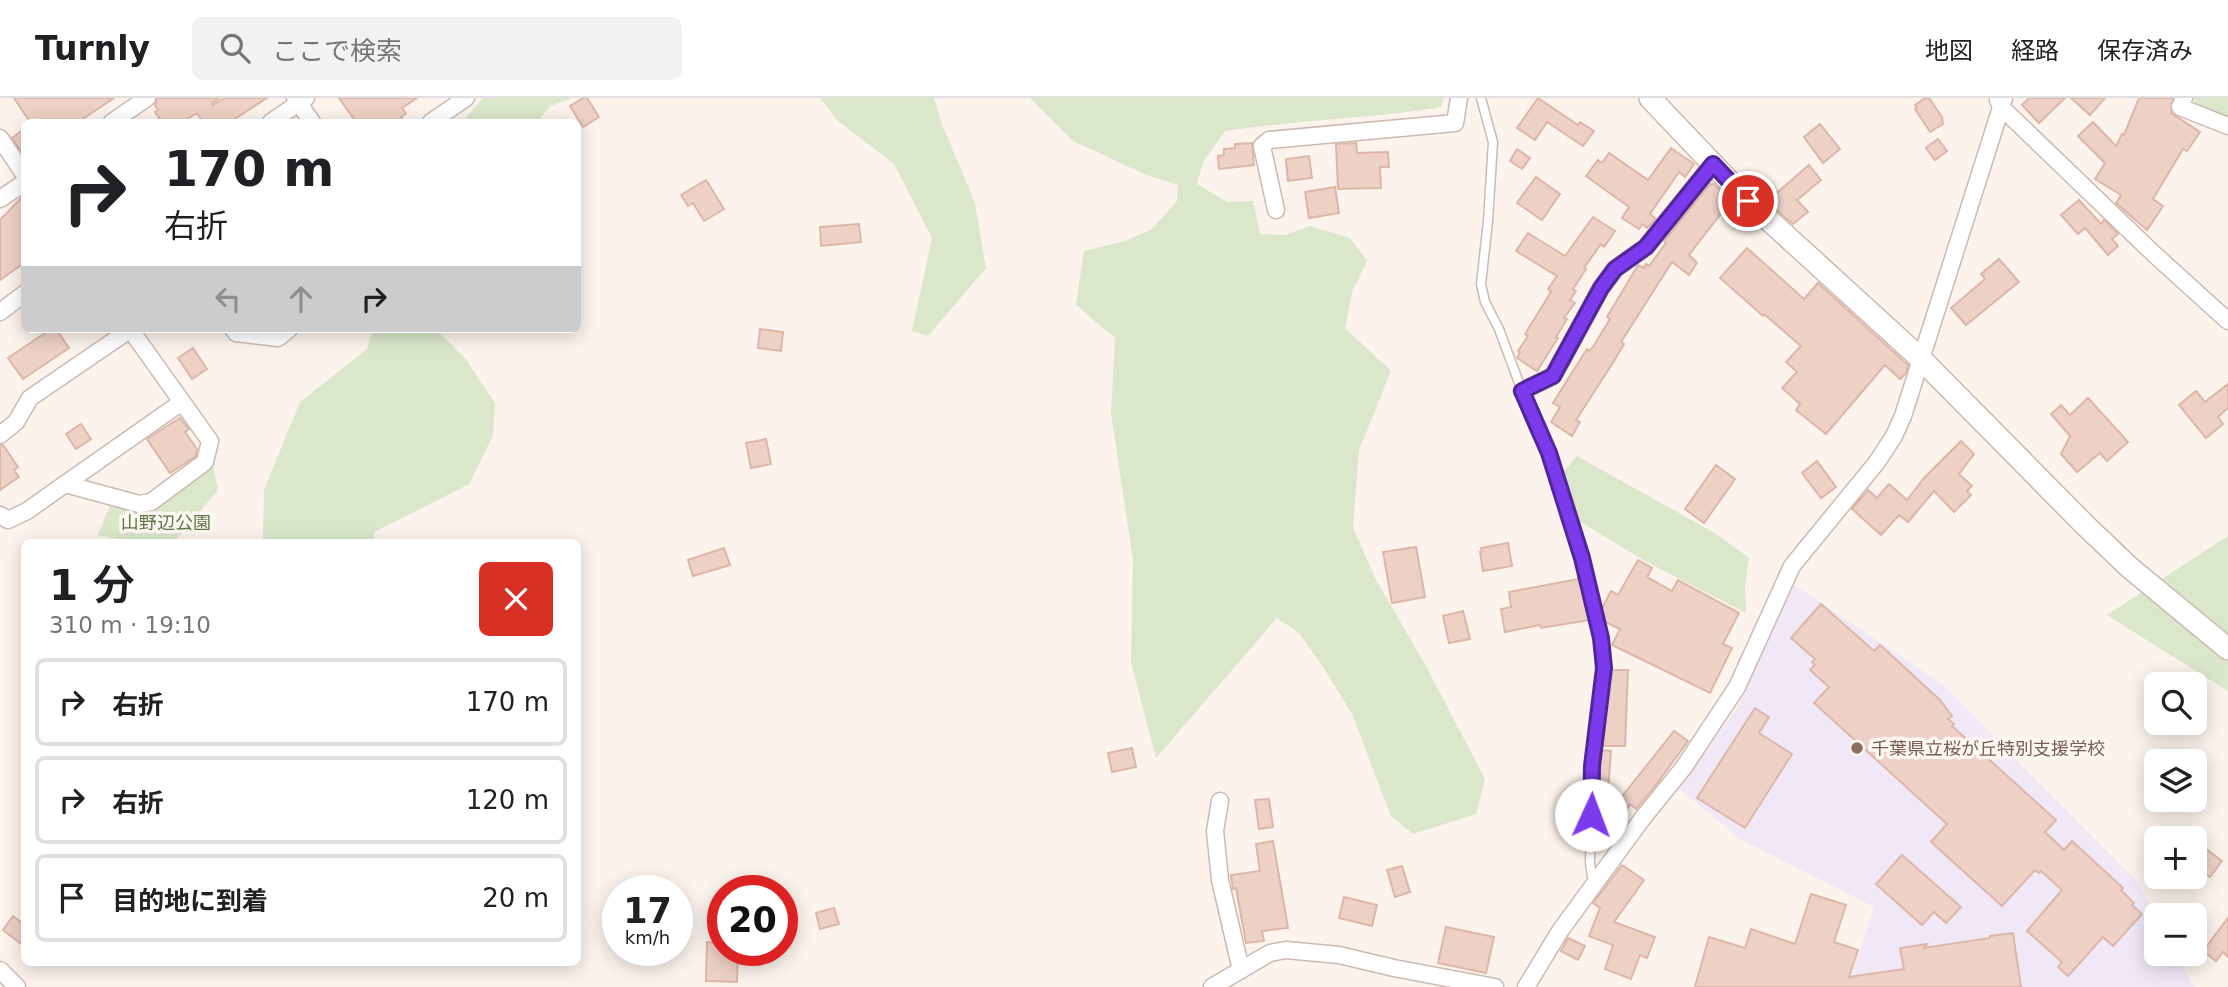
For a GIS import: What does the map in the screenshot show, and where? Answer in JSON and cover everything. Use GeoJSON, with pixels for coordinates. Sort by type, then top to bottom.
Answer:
{"type":"FeatureCollection","features":[{"type":"Feature","properties":{"kind":"street"},"geometry":{"type":"LineString","coordinates":[[116,119],[147,98]]}},
{"type":"Feature","properties":{"kind":"street"},"geometry":{"type":"LineString","coordinates":[[434,119],[466,98]]}},
{"type":"Feature","properties":{"kind":"street"},"geometry":{"type":"LineString","coordinates":[[1276,210],[1262,146],[1269,140],[1455,122],[1459,98]]}},
{"type":"Feature","properties":{"kind":"street"},"geometry":{"type":"LineString","coordinates":[[1650,98],[1748,201],[1920,358],[2094,534],[2228,649]]}},
{"type":"Feature","properties":{"kind":"street"},"geometry":{"type":"LineString","coordinates":[[2184,98],[2180,107],[2228,126]]}},
{"type":"Feature","properties":{"kind":"street"},"geometry":{"type":"LineString","coordinates":[[275,119],[300,100],[310,119]]}},
{"type":"Feature","properties":{"kind":"street"},"geometry":{"type":"LineString","coordinates":[[1526,987],[1560,931],[1642,819],[1684,767],[1737,687],[1792,566],[1861,484],[1894,436],[1903,416],[2001,101],[2144,244],[2228,321]]}},
{"type":"Feature","properties":{"kind":"street"},"geometry":{"type":"LineString","coordinates":[[0,138],[21,170]]}},
{"type":"Feature","properties":{"kind":"street"},"geometry":{"type":"LineString","coordinates":[[1522,391],[1553,376],[1601,288],[1615,269],[1646,247],[1713,164]]}},
{"type":"Feature","properties":{"kind":"street"},"geometry":{"type":"LineString","coordinates":[[0,200],[21,185]]}},
{"type":"Feature","properties":{"kind":"street"},"geometry":{"type":"LineString","coordinates":[[0,312],[21,296]]}},
{"type":"Feature","properties":{"kind":"street"},"geometry":{"type":"LineString","coordinates":[[0,435],[16,422],[30,398],[125,333]]}},
{"type":"Feature","properties":{"kind":"street"},"geometry":{"type":"LineString","coordinates":[[65,484],[139,504],[151,502],[205,462],[210,442],[134,333]]}},
{"type":"Feature","properties":{"kind":"street"},"geometry":{"type":"LineString","coordinates":[[236,333],[278,338],[284,333]]}},
{"type":"Feature","properties":{"kind":"street"},"geometry":{"type":"LineString","coordinates":[[0,515],[8,520],[27,510],[182,402]]}},
{"type":"Feature","properties":{"kind":"street"},"geometry":{"type":"LineString","coordinates":[[1220,801],[1215,831],[1220,880],[1241,970]]}},
{"type":"Feature","properties":{"kind":"street"},"geometry":{"type":"LineString","coordinates":[[1212,987],[1269,953],[1286,950],[1339,955],[1495,987]]}},
{"type":"Feature","properties":{"kind":"street"},"geometry":{"type":"LineString","coordinates":[[0,970],[17,987]]}},
{"type":"Feature","properties":{"kind":"lane"},"geometry":{"type":"LineString","coordinates":[[1481,98],[1493,142],[1488,221],[1480,284],[1485,302],[1499,329],[1549,453],[1582,558],[1601,638],[1604,668],[1592,766],[1590,863],[1593,886]]}},
{"type":"Feature","properties":{"kind":"shaded area","name":"千葉県立桜が丘特別支援学校"},"geometry":{"type":"Polygon","coordinates":[[[1790,582],[1942,684],[2139,884],[2149,903],[2144,903],[2144,966],[2183,966],[2194,987],[1848,987],[1874,907],[1742,840],[1678,788],[1738,707],[1790,582]]]}},
{"type":"Feature","properties":{"kind":"green space"},"geometry":{"type":"Polygon","coordinates":[[[483,98],[572,98],[550,106],[539,119],[465,119],[483,98]]]}},
{"type":"Feature","properties":{"kind":"green space"},"geometry":{"type":"Polygon","coordinates":[[[820,98],[934,98],[975,203],[986,268],[928,336],[912,331],[932,238],[894,164],[837,120],[820,98]]]}},
{"type":"Feature","properties":{"kind":"green space"},"geometry":{"type":"Polygon","coordinates":[[[1030,98],[1444,98],[1441,107],[1225,131],[1203,162],[1197,184],[1227,202],[1253,201],[1260,234],[1285,235],[1310,226],[1350,238],[1367,261],[1352,292],[1345,328],[1391,371],[1359,450],[1353,528],[1375,578],[1427,668],[1485,779],[1476,814],[1413,834],[1391,816],[1352,714],[1299,633],[1277,618],[1156,758],[1131,662],[1133,560],[1111,413],[1115,338],[1076,305],[1084,251],[1125,241],[1152,229],[1177,201],[1178,185],[1144,174],[1073,141],[1030,98]]]}},
{"type":"Feature","properties":{"kind":"green space"},"geometry":{"type":"Polygon","coordinates":[[[2193,98],[2228,98],[2228,120],[2199,109],[2193,98]]]}},
{"type":"Feature","properties":{"kind":"green space"},"geometry":{"type":"Polygon","coordinates":[[[372,333],[439,333],[464,357],[495,403],[493,435],[469,484],[374,532],[374,539],[263,539],[264,490],[300,402],[367,349],[372,333]]]}},
{"type":"Feature","properties":{"kind":"green space"},"geometry":{"type":"Polygon","coordinates":[[[1577,456],[1718,535],[1749,558],[1745,586],[1746,613],[1645,561],[1576,519],[1550,487],[1577,456]]]}},
{"type":"Feature","properties":{"kind":"green space","name":"山野辺公園"},"geometry":{"type":"Polygon","coordinates":[[[213,466],[218,490],[177,539],[120,539],[98,535],[110,505],[144,512],[213,466]]]}},
{"type":"Feature","properties":{"kind":"green space"},"geometry":{"type":"Polygon","coordinates":[[[2228,536],[2228,691],[2207,678],[2207,672],[2198,672],[2107,615],[2228,536]]]}},
{"type":"Feature","properties":{"kind":"building"},"geometry":{"type":"Polygon","coordinates":[[[14,98],[114,98],[82,119],[28,119],[14,98]]]}},
{"type":"Feature","properties":{"kind":"building"},"geometry":{"type":"Polygon","coordinates":[[[157,98],[219,98],[213,105],[224,98],[267,98],[235,119],[201,119],[197,113],[187,119],[160,119],[155,112],[158,110],[155,105],[157,98]]]}},
{"type":"Feature","properties":{"kind":"building"},"geometry":{"type":"Polygon","coordinates":[[[339,98],[417,98],[402,108],[406,114],[401,117],[403,119],[354,119],[339,98]]]}},
{"type":"Feature","properties":{"kind":"building"},"geometry":{"type":"Polygon","coordinates":[[[587,98],[599,117],[583,127],[581,119],[578,119],[570,106],[587,98]]]}},
{"type":"Feature","properties":{"kind":"building"},"geometry":{"type":"Polygon","coordinates":[[[1538,98],[1578,125],[1580,122],[1594,131],[1583,146],[1547,122],[1535,140],[1517,128],[1538,98]]]}},
{"type":"Feature","properties":{"kind":"building"},"geometry":{"type":"Polygon","coordinates":[[[1929,98],[1942,117],[1943,124],[1930,132],[1915,109],[1915,105],[1929,98]]]}},
{"type":"Feature","properties":{"kind":"building"},"geometry":{"type":"Polygon","coordinates":[[[2029,98],[2065,98],[2039,123],[2022,105],[2029,98]]]}},
{"type":"Feature","properties":{"kind":"building"},"geometry":{"type":"Polygon","coordinates":[[[2071,98],[2105,98],[2090,115],[2071,98]]]}},
{"type":"Feature","properties":{"kind":"building"},"geometry":{"type":"Polygon","coordinates":[[[2139,98],[2173,98],[2171,113],[2200,132],[2187,151],[2183,149],[2153,199],[2163,206],[2147,230],[2116,203],[2121,195],[2095,179],[2105,163],[2078,136],[2093,122],[2116,146],[2122,134],[2124,135],[2139,98]]]}},
{"type":"Feature","properties":{"kind":"building"},"geometry":{"type":"Polygon","coordinates":[[[1820,124],[1840,149],[1823,163],[1804,137],[1820,124]]]}},
{"type":"Feature","properties":{"kind":"building"},"geometry":{"type":"Polygon","coordinates":[[[21,131],[21,152],[12,138],[21,131]]]}},
{"type":"Feature","properties":{"kind":"building"},"geometry":{"type":"Polygon","coordinates":[[[1938,139],[1947,151],[1935,160],[1926,148],[1938,139]]]}},
{"type":"Feature","properties":{"kind":"building"},"geometry":{"type":"Polygon","coordinates":[[[1252,143],[1254,165],[1219,169],[1218,156],[1224,155],[1224,149],[1235,148],[1235,144],[1252,143]]]}},
{"type":"Feature","properties":{"kind":"building"},"geometry":{"type":"Polygon","coordinates":[[[1356,143],[1357,153],[1388,152],[1389,167],[1380,167],[1381,188],[1338,189],[1336,144],[1356,143]]]}},
{"type":"Feature","properties":{"kind":"building"},"geometry":{"type":"Polygon","coordinates":[[[1671,148],[1694,164],[1685,177],[1679,172],[1650,214],[1656,219],[1647,228],[1642,224],[1639,229],[1622,218],[1629,207],[1586,176],[1598,160],[1602,163],[1609,153],[1648,180],[1671,148]]]}},
{"type":"Feature","properties":{"kind":"building"},"geometry":{"type":"Polygon","coordinates":[[[1517,149],[1530,158],[1522,169],[1510,161],[1517,149]]]}},
{"type":"Feature","properties":{"kind":"building"},"geometry":{"type":"Polygon","coordinates":[[[1309,156],[1312,178],[1288,181],[1286,159],[1309,156]]]}},
{"type":"Feature","properties":{"kind":"building"},"geometry":{"type":"Polygon","coordinates":[[[1809,165],[1821,180],[1797,200],[1808,212],[1793,224],[1771,205],[1775,202],[1771,198],[1809,165]]]}},
{"type":"Feature","properties":{"kind":"building"},"geometry":{"type":"Polygon","coordinates":[[[1536,177],[1560,194],[1542,220],[1517,203],[1536,177]]]}},
{"type":"Feature","properties":{"kind":"building"},"geometry":{"type":"Polygon","coordinates":[[[706,180],[724,209],[704,221],[693,203],[688,206],[681,195],[706,180]]]}},
{"type":"Feature","properties":{"kind":"building"},"geometry":{"type":"Polygon","coordinates":[[[1710,184],[1714,184],[1724,194],[1721,198],[1729,203],[1689,255],[1697,263],[1689,275],[1672,262],[1576,420],[1580,422],[1572,436],[1551,422],[1560,407],[1553,403],[1587,349],[1589,351],[1593,347],[1610,319],[1607,317],[1638,265],[1644,268],[1646,264],[1649,266],[1666,243],[1664,241],[1710,184]]]}},
{"type":"Feature","properties":{"kind":"building"},"geometry":{"type":"Polygon","coordinates":[[[1335,187],[1339,213],[1309,218],[1305,192],[1335,187]]]}},
{"type":"Feature","properties":{"kind":"building"},"geometry":{"type":"Polygon","coordinates":[[[21,198],[21,265],[0,280],[0,220],[21,198]]]}},
{"type":"Feature","properties":{"kind":"building"},"geometry":{"type":"Polygon","coordinates":[[[2079,200],[2101,224],[2104,220],[2118,234],[2112,239],[2118,246],[2108,255],[2085,228],[2078,234],[2061,215],[2079,200]]]}},
{"type":"Feature","properties":{"kind":"building"},"geometry":{"type":"Polygon","coordinates":[[[1593,217],[1615,231],[1604,247],[1601,244],[1584,268],[1586,269],[1573,289],[1576,291],[1570,300],[1575,303],[1564,318],[1567,319],[1556,337],[1558,338],[1537,371],[1517,358],[1520,353],[1518,351],[1557,276],[1516,251],[1528,233],[1565,256],[1593,217]]]}},
{"type":"Feature","properties":{"kind":"building"},"geometry":{"type":"Polygon","coordinates":[[[859,224],[861,242],[821,246],[820,227],[859,224]]]}},
{"type":"Feature","properties":{"kind":"building"},"geometry":{"type":"Polygon","coordinates":[[[1747,248],[1804,299],[1818,283],[1908,365],[1906,373],[1900,379],[1885,365],[1826,434],[1796,410],[1800,404],[1782,388],[1797,372],[1786,362],[1801,346],[1720,278],[1747,248]]]}},
{"type":"Feature","properties":{"kind":"building"},"geometry":{"type":"Polygon","coordinates":[[[1999,259],[2019,282],[1966,325],[1951,308],[1985,279],[1981,274],[1999,259]]]}},
{"type":"Feature","properties":{"kind":"building"},"geometry":{"type":"Polygon","coordinates":[[[760,329],[783,332],[781,351],[758,348],[760,329]]]}},
{"type":"Feature","properties":{"kind":"building"},"geometry":{"type":"Polygon","coordinates":[[[45,333],[59,333],[69,348],[23,379],[8,358],[45,333]]]}},
{"type":"Feature","properties":{"kind":"building"},"geometry":{"type":"Polygon","coordinates":[[[193,348],[207,369],[192,379],[178,358],[193,348]]]}},
{"type":"Feature","properties":{"kind":"building"},"geometry":{"type":"Polygon","coordinates":[[[2228,384],[2228,408],[2218,417],[2223,424],[2206,438],[2179,405],[2196,391],[2205,402],[2228,384]]]}},
{"type":"Feature","properties":{"kind":"building"},"geometry":{"type":"Polygon","coordinates":[[[2088,398],[2128,442],[2107,461],[2100,453],[2077,472],[2061,454],[2070,436],[2051,414],[2061,405],[2070,415],[2088,398]]]}},
{"type":"Feature","properties":{"kind":"building"},"geometry":{"type":"Polygon","coordinates":[[[180,418],[189,429],[185,432],[197,449],[196,456],[170,473],[147,439],[180,418]]]}},
{"type":"Feature","properties":{"kind":"building"},"geometry":{"type":"Polygon","coordinates":[[[81,424],[91,439],[76,449],[66,434],[81,424]]]}},
{"type":"Feature","properties":{"kind":"building"},"geometry":{"type":"Polygon","coordinates":[[[766,439],[771,464],[751,468],[746,443],[766,439]]]}},
{"type":"Feature","properties":{"kind":"building"},"geometry":{"type":"Polygon","coordinates":[[[1961,441],[1974,454],[1959,474],[1972,486],[1967,491],[1971,495],[1954,512],[1934,491],[1908,522],[1899,515],[1881,535],[1852,509],[1868,490],[1877,498],[1889,484],[1907,500],[1924,478],[1961,441]]]}},
{"type":"Feature","properties":{"kind":"building"},"geometry":{"type":"Polygon","coordinates":[[[0,445],[3,445],[18,467],[14,470],[19,477],[0,490],[0,445]]]}},
{"type":"Feature","properties":{"kind":"building"},"geometry":{"type":"Polygon","coordinates":[[[1817,461],[1836,487],[1821,498],[1802,473],[1817,461]]]}},
{"type":"Feature","properties":{"kind":"building"},"geometry":{"type":"Polygon","coordinates":[[[1716,465],[1735,479],[1704,523],[1685,509],[1716,465]]]}},
{"type":"Feature","properties":{"kind":"building"},"geometry":{"type":"Polygon","coordinates":[[[1508,543],[1512,566],[1483,571],[1481,548],[1508,543]]]}},
{"type":"Feature","properties":{"kind":"building"},"geometry":{"type":"Polygon","coordinates":[[[1416,547],[1425,597],[1392,603],[1383,552],[1416,547]]]}},
{"type":"Feature","properties":{"kind":"building"},"geometry":{"type":"Polygon","coordinates":[[[724,548],[730,565],[693,576],[688,560],[724,548]]]}},
{"type":"Feature","properties":{"kind":"building"},"geometry":{"type":"Polygon","coordinates":[[[1638,560],[1652,568],[1647,577],[1672,591],[1678,580],[1739,613],[1723,644],[1732,648],[1710,693],[1612,645],[1620,629],[1604,621],[1601,610],[1611,591],[1618,595],[1638,560]]]}},
{"type":"Feature","properties":{"kind":"building"},"geometry":{"type":"Polygon","coordinates":[[[1578,579],[1581,581],[1590,620],[1505,632],[1501,609],[1511,607],[1509,592],[1578,579]]]}},
{"type":"Feature","properties":{"kind":"building"},"geometry":{"type":"Polygon","coordinates":[[[1821,604],[1874,651],[1880,645],[1940,700],[1952,716],[1948,719],[1954,724],[1952,726],[2056,820],[2045,832],[2064,850],[2072,841],[2123,888],[2121,890],[2142,914],[2113,946],[2103,937],[2068,976],[2058,967],[2062,962],[2027,931],[2062,890],[2041,871],[2039,873],[2035,870],[2002,906],[1931,842],[1947,824],[1814,703],[1829,687],[1810,670],[1815,665],[1812,662],[1815,659],[1791,638],[1821,604]]]}},
{"type":"Feature","properties":{"kind":"building"},"geometry":{"type":"Polygon","coordinates":[[[1463,611],[1470,639],[1449,643],[1443,616],[1463,611]]]}},
{"type":"Feature","properties":{"kind":"building"},"geometry":{"type":"Polygon","coordinates":[[[1610,670],[1628,670],[1625,746],[1602,746],[1610,670]]]}},
{"type":"Feature","properties":{"kind":"building"},"geometry":{"type":"Polygon","coordinates":[[[1755,708],[1769,717],[1759,733],[1792,754],[1745,828],[1697,798],[1755,708]]]}},
{"type":"Feature","properties":{"kind":"building"},"geometry":{"type":"Polygon","coordinates":[[[1674,731],[1688,741],[1656,785],[1636,809],[1630,804],[1615,830],[1601,823],[1674,731]]]}},
{"type":"Feature","properties":{"kind":"building"},"geometry":{"type":"Polygon","coordinates":[[[1132,748],[1136,767],[1112,772],[1108,753],[1132,748]]]}},
{"type":"Feature","properties":{"kind":"building"},"geometry":{"type":"Polygon","coordinates":[[[1601,750],[1611,751],[1607,803],[1598,802],[1601,750]]]}},
{"type":"Feature","properties":{"kind":"building"},"geometry":{"type":"Polygon","coordinates":[[[1269,799],[1273,827],[1259,829],[1255,800],[1269,799]]]}},
{"type":"Feature","properties":{"kind":"building"},"geometry":{"type":"Polygon","coordinates":[[[1273,841],[1288,928],[1262,931],[1264,941],[1246,943],[1231,875],[1260,871],[1256,844],[1273,841]]]}},
{"type":"Feature","properties":{"kind":"building"},"geometry":{"type":"Polygon","coordinates":[[[2207,850],[2222,861],[2210,877],[2207,875],[2207,850]]]}},
{"type":"Feature","properties":{"kind":"building"},"geometry":{"type":"Polygon","coordinates":[[[1902,855],[1961,907],[1946,923],[1934,912],[1922,925],[1876,884],[1902,855]]]}},
{"type":"Feature","properties":{"kind":"building"},"geometry":{"type":"Polygon","coordinates":[[[1622,865],[1644,880],[1614,922],[1655,937],[1647,958],[1640,955],[1631,979],[1605,969],[1613,945],[1589,936],[1600,908],[1593,903],[1622,865]]]}},
{"type":"Feature","properties":{"kind":"building"},"geometry":{"type":"Polygon","coordinates":[[[1402,866],[1410,892],[1395,897],[1387,870],[1402,866]]]}},
{"type":"Feature","properties":{"kind":"building"},"geometry":{"type":"Polygon","coordinates":[[[1811,894],[1846,905],[1834,942],[1858,950],[1849,977],[1904,969],[1900,948],[1927,944],[1924,948],[2013,933],[2021,987],[1695,987],[1709,937],[1745,948],[1751,929],[1795,944],[1811,894]]]}},
{"type":"Feature","properties":{"kind":"building"},"geometry":{"type":"Polygon","coordinates":[[[1344,897],[1377,905],[1372,926],[1339,918],[1344,897]]]}},
{"type":"Feature","properties":{"kind":"building"},"geometry":{"type":"Polygon","coordinates":[[[834,908],[839,924],[820,929],[816,913],[834,908]]]}},
{"type":"Feature","properties":{"kind":"building"},"geometry":{"type":"Polygon","coordinates":[[[13,916],[21,923],[21,944],[3,930],[13,916]]]}},
{"type":"Feature","properties":{"kind":"building"},"geometry":{"type":"Polygon","coordinates":[[[2228,918],[2228,957],[2223,952],[2216,961],[2207,954],[2207,946],[2228,918]]]}},
{"type":"Feature","properties":{"kind":"building"},"geometry":{"type":"Polygon","coordinates":[[[1446,927],[1494,937],[1486,973],[1438,963],[1446,927]]]}},
{"type":"Feature","properties":{"kind":"building"},"geometry":{"type":"Polygon","coordinates":[[[1568,938],[1585,946],[1578,960],[1561,951],[1568,938]]]}},
{"type":"Feature","properties":{"kind":"building"},"geometry":{"type":"Polygon","coordinates":[[[707,942],[707,966],[738,966],[737,982],[706,981],[707,942]]]}},
{"type":"Feature","properties":{"kind":"place","name":"千葉県立桜が丘特別支援学校"},"geometry":{"type":"Point","coordinates":[1857,748]}},
{"type":"Feature","properties":{"kind":"route"},"geometry":{"type":"LineString","coordinates":[[1591,815],[1592,766],[1604,668],[1601,638],[1582,558],[1549,453],[1522,391],[1553,376],[1601,288],[1615,269],[1646,247],[1713,164],[1748,201]]}}]}
